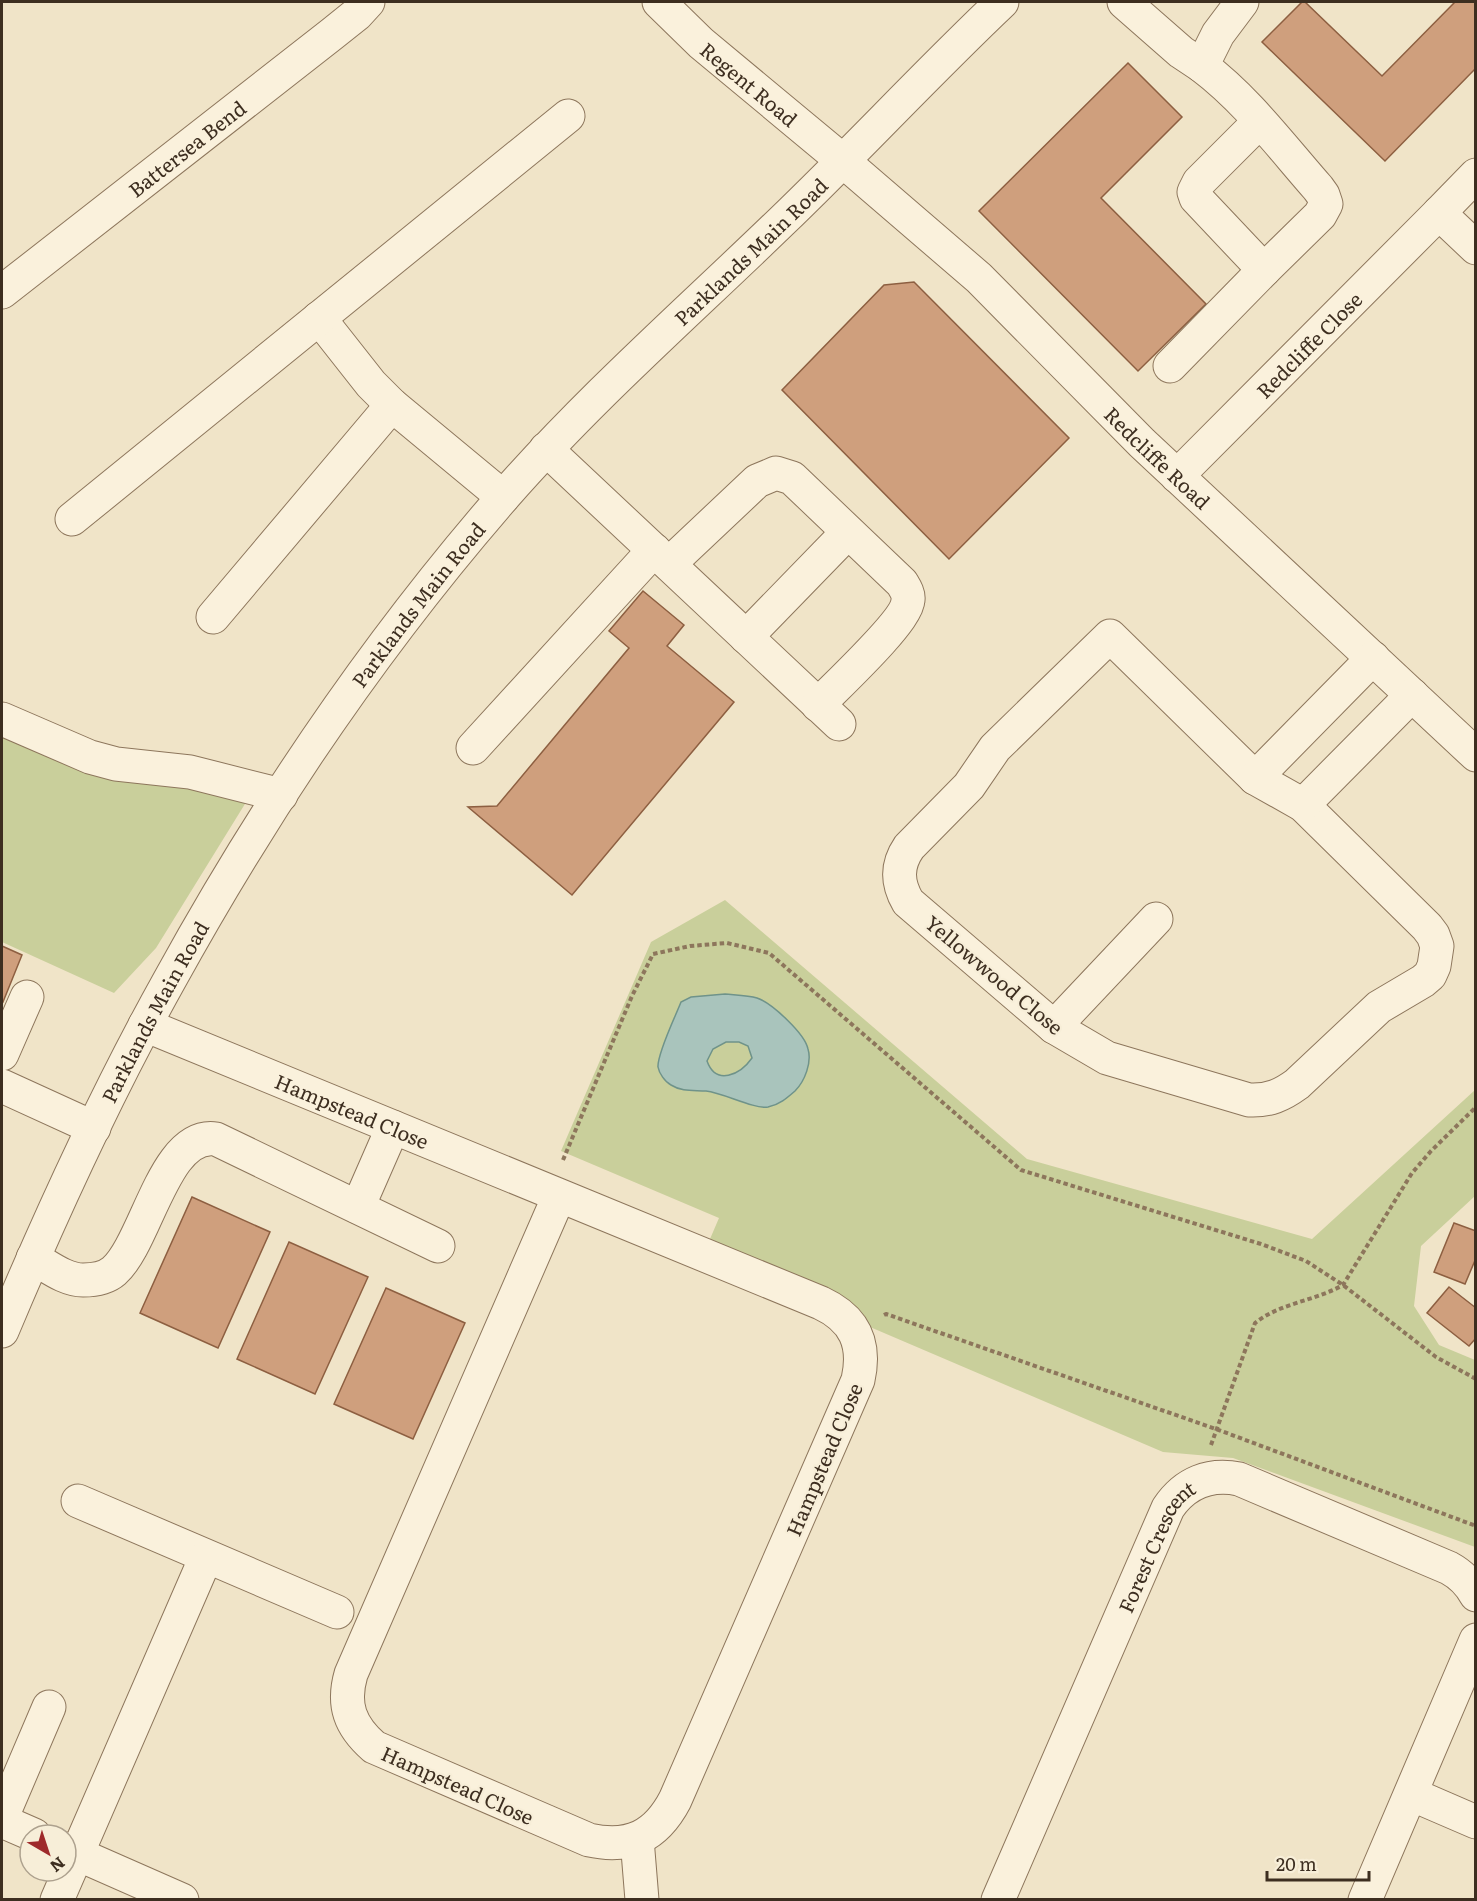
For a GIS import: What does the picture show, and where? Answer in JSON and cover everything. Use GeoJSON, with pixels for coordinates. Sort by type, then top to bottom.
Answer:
{"type":"FeatureCollection","features":[{"type":"Feature","properties":{"kind":"street","name":"Battersea Bend"},"geometry":{"type":"LineString","coordinates":[[2,292],[332,34],[368,2]]}},
{"type":"Feature","properties":{"kind":"street","name":"Regent Road"},"geometry":{"type":"LineString","coordinates":[[659,2],[701,43],[843,160]]}},
{"type":"Feature","properties":{"kind":"street","name":"Parklands Main Road"},"geometry":{"type":"LineString","coordinates":[[2,1331],[33,1258],[94,1128],[145,1025],[194,936],[316,740],[429,588],[503,497],[546,449],[1002,2]]}},
{"type":"Feature","properties":{"kind":"street"},"geometry":{"type":"LineString","coordinates":[[1124,2],[1181,52],[1227,86],[1323,195],[1326,204],[1323,211],[1170,366]]}},
{"type":"Feature","properties":{"kind":"street"},"geometry":{"type":"LineString","coordinates":[[1202,66],[1218,34],[1242,2]]}},
{"type":"Feature","properties":{"kind":"street"},"geometry":{"type":"LineString","coordinates":[[72,519],[568,116]]}},
{"type":"Feature","properties":{"kind":"street"},"geometry":{"type":"LineString","coordinates":[[1260,121],[1198,182],[1194,192],[1264,270]]}},
{"type":"Feature","properties":{"kind":"street","name":"Redcliffe Road"},"geometry":{"type":"LineString","coordinates":[[843,160],[979,278],[1177,476],[1476,754]]}},
{"type":"Feature","properties":{"kind":"street","name":"Redcliffe Close"},"geometry":{"type":"LineString","coordinates":[[1177,476],[1476,175]]}},
{"type":"Feature","properties":{"kind":"street"},"geometry":{"type":"LineString","coordinates":[[1439,213],[1476,248]]}},
{"type":"Feature","properties":{"kind":"street"},"geometry":{"type":"LineString","coordinates":[[319,318],[371,384],[392,405],[503,497]]}},
{"type":"Feature","properties":{"kind":"street"},"geometry":{"type":"LineString","coordinates":[[213,617],[392,405]]}},
{"type":"Feature","properties":{"kind":"street"},"geometry":{"type":"LineString","coordinates":[[473,748],[661,557],[757,481],[776,473],[792,477],[902,583],[907,592],[908,602],[900,620],[828,714],[661,557],[546,449]]}},
{"type":"Feature","properties":{"kind":"street"},"geometry":{"type":"LineString","coordinates":[[746,637],[848,532]]}},
{"type":"Feature","properties":{"kind":"street","name":"Yellowwood Close"},"geometry":{"type":"LineString","coordinates":[[1110,636],[1255,778],[1302,805],[1427,927],[1437,946],[1437,957],[1434,966],[1423,981],[1379,1007],[1297,1084],[1286,1092],[1260,1101],[1238,1097],[1107,1058],[1054,1027],[909,902],[902,891],[899,878],[903,856],[909,847],[969,786],[995,748],[1110,636]]}},
{"type":"Feature","properties":{"kind":"street"},"geometry":{"type":"LineString","coordinates":[[1255,778],[1373,658]]}},
{"type":"Feature","properties":{"kind":"street"},"geometry":{"type":"LineString","coordinates":[[1302,805],[1412,695]]}},
{"type":"Feature","properties":{"kind":"street"},"geometry":{"type":"LineString","coordinates":[[2,719],[90,757],[116,764],[190,772],[281,795]]}},
{"type":"Feature","properties":{"kind":"street"},"geometry":{"type":"LineString","coordinates":[[1054,1027],[1156,919]]}},
{"type":"Feature","properties":{"kind":"street"},"geometry":{"type":"LineString","coordinates":[[2,1054],[27,998]]}},
{"type":"Feature","properties":{"kind":"street","name":"Hampstead Close"},"geometry":{"type":"LineString","coordinates":[[145,1025],[822,1304],[833,1309],[852,1328],[861,1353],[858,1380],[675,1800],[667,1816],[654,1829],[637,1839],[621,1843],[605,1844],[589,1840],[374,1747],[357,1729],[350,1716],[347,1703],[347,1688],[351,1674],[559,1196]]}},
{"type":"Feature","properties":{"kind":"street"},"geometry":{"type":"LineString","coordinates":[[2,1086],[94,1128]]}},
{"type":"Feature","properties":{"kind":"street"},"geometry":{"type":"LineString","coordinates":[[358,1207],[393,1127]]}},
{"type":"Feature","properties":{"kind":"street"},"geometry":{"type":"LineString","coordinates":[[33,1258],[67,1277],[82,1280],[107,1275],[122,1262],[176,1159],[191,1143],[208,1138],[216,1139],[438,1246]]}},
{"type":"Feature","properties":{"kind":"street","name":"Forest Crescent"},"geometry":{"type":"LineString","coordinates":[[998,1899],[1168,1508],[1187,1486],[1213,1477],[1239,1479],[1449,1568],[1467,1582],[1476,1595]]}},
{"type":"Feature","properties":{"kind":"street"},"geometry":{"type":"LineString","coordinates":[[78,1501],[337,1612]]}},
{"type":"Feature","properties":{"kind":"street"},"geometry":{"type":"LineString","coordinates":[[78,1836],[206,1557]]}},
{"type":"Feature","properties":{"kind":"street"},"geometry":{"type":"LineString","coordinates":[[1365,1899],[1476,1640]]}},
{"type":"Feature","properties":{"kind":"street"},"geometry":{"type":"LineString","coordinates":[[18,1827],[2,1819],[49,1707]]}},
{"type":"Feature","properties":{"kind":"street"},"geometry":{"type":"LineString","coordinates":[[1411,1794],[1476,1822]]}},
{"type":"Feature","properties":{"kind":"street"},"geometry":{"type":"LineString","coordinates":[[637,1839],[642,1899]]}},
{"type":"Feature","properties":{"kind":"street"},"geometry":{"type":"LineString","coordinates":[[78,1854],[182,1899]]}},
{"type":"Feature","properties":{"kind":"street"},"geometry":{"type":"LineString","coordinates":[[57,1899],[62,1883]]}},
{"type":"Feature","properties":{"kind":"path"},"geometry":{"type":"LineString","coordinates":[[559,1196],[559,1169],[632,996],[653,954],[690,946],[727,943],[769,953],[1021,1170],[1261,1244],[1306,1261],[1343,1285],[1436,1357],[1476,1379]]}},
{"type":"Feature","properties":{"kind":"path"},"geometry":{"type":"LineString","coordinates":[[1200,1480],[1255,1323],[1266,1315],[1327,1295],[1343,1285],[1412,1173],[1476,1107]]}},
{"type":"Feature","properties":{"kind":"path"},"geometry":{"type":"LineString","coordinates":[[852,1328],[886,1314],[1216,1429],[1476,1526]]}},
{"type":"Feature","properties":{"kind":"green space"},"geometry":{"type":"Polygon","coordinates":[[[2,736],[101,777],[154,777],[248,799],[156,948],[114,993],[2,942],[2,736]]]}},
{"type":"Feature","properties":{"kind":"green space"},"geometry":{"type":"Polygon","coordinates":[[[725,900],[1027,1159],[1312,1239],[1475,1090],[1475,1196],[1421,1246],[1414,1306],[1439,1345],[1475,1360],[1475,1547],[1233,1458],[1163,1452],[870,1327],[846,1298],[710,1239],[719,1218],[561,1151],[651,942],[725,900]]]}},
{"type":"Feature","properties":{"kind":"water"},"geometry":{"type":"Polygon","coordinates":[[[725,994],[750,996],[763,1001],[779,1012],[801,1035],[808,1049],[807,1071],[795,1091],[776,1105],[762,1107],[713,1092],[679,1089],[667,1082],[658,1067],[660,1053],[681,1002],[691,997],[725,994]],[[726,1042],[713,1049],[707,1061],[711,1069],[722,1076],[735,1073],[747,1064],[752,1058],[748,1046],[739,1042],[726,1042]]]}},
{"type":"Feature","properties":{"kind":"building"},"geometry":{"type":"Polygon","coordinates":[[[1302,2],[1305,2],[1382,76],[1455,2],[1476,2],[1476,68],[1385,161],[1262,42],[1302,2]]]}},
{"type":"Feature","properties":{"kind":"building"},"geometry":{"type":"Polygon","coordinates":[[[1128,63],[1182,117],[1101,198],[1206,304],[1138,371],[979,211],[1128,63]]]}},
{"type":"Feature","properties":{"kind":"building"},"geometry":{"type":"Polygon","coordinates":[[[914,282],[1069,438],[949,559],[782,390],[884,285],[914,282]]]}},
{"type":"Feature","properties":{"kind":"building"},"geometry":{"type":"Polygon","coordinates":[[[643,591],[684,625],[667,646],[734,702],[572,895],[468,807],[497,806],[629,648],[609,631],[643,591]]]}},
{"type":"Feature","properties":{"kind":"building"},"geometry":{"type":"Polygon","coordinates":[[[2,946],[22,955],[3,1002],[2,1001],[2,946]]]}},
{"type":"Feature","properties":{"kind":"building"},"geometry":{"type":"Polygon","coordinates":[[[192,1197],[270,1232],[218,1348],[140,1313],[192,1197]]]}},
{"type":"Feature","properties":{"kind":"building"},"geometry":{"type":"Polygon","coordinates":[[[1454,1223],[1476,1231],[1476,1258],[1465,1284],[1434,1272],[1454,1223]]]}},
{"type":"Feature","properties":{"kind":"building"},"geometry":{"type":"Polygon","coordinates":[[[289,1242],[368,1277],[315,1394],[237,1359],[289,1242]]]}},
{"type":"Feature","properties":{"kind":"building"},"geometry":{"type":"Polygon","coordinates":[[[1449,1287],[1476,1308],[1476,1338],[1469,1346],[1427,1313],[1449,1287]]]}},
{"type":"Feature","properties":{"kind":"building"},"geometry":{"type":"Polygon","coordinates":[[[386,1288],[465,1323],[413,1439],[334,1404],[386,1288]]]}}]}
